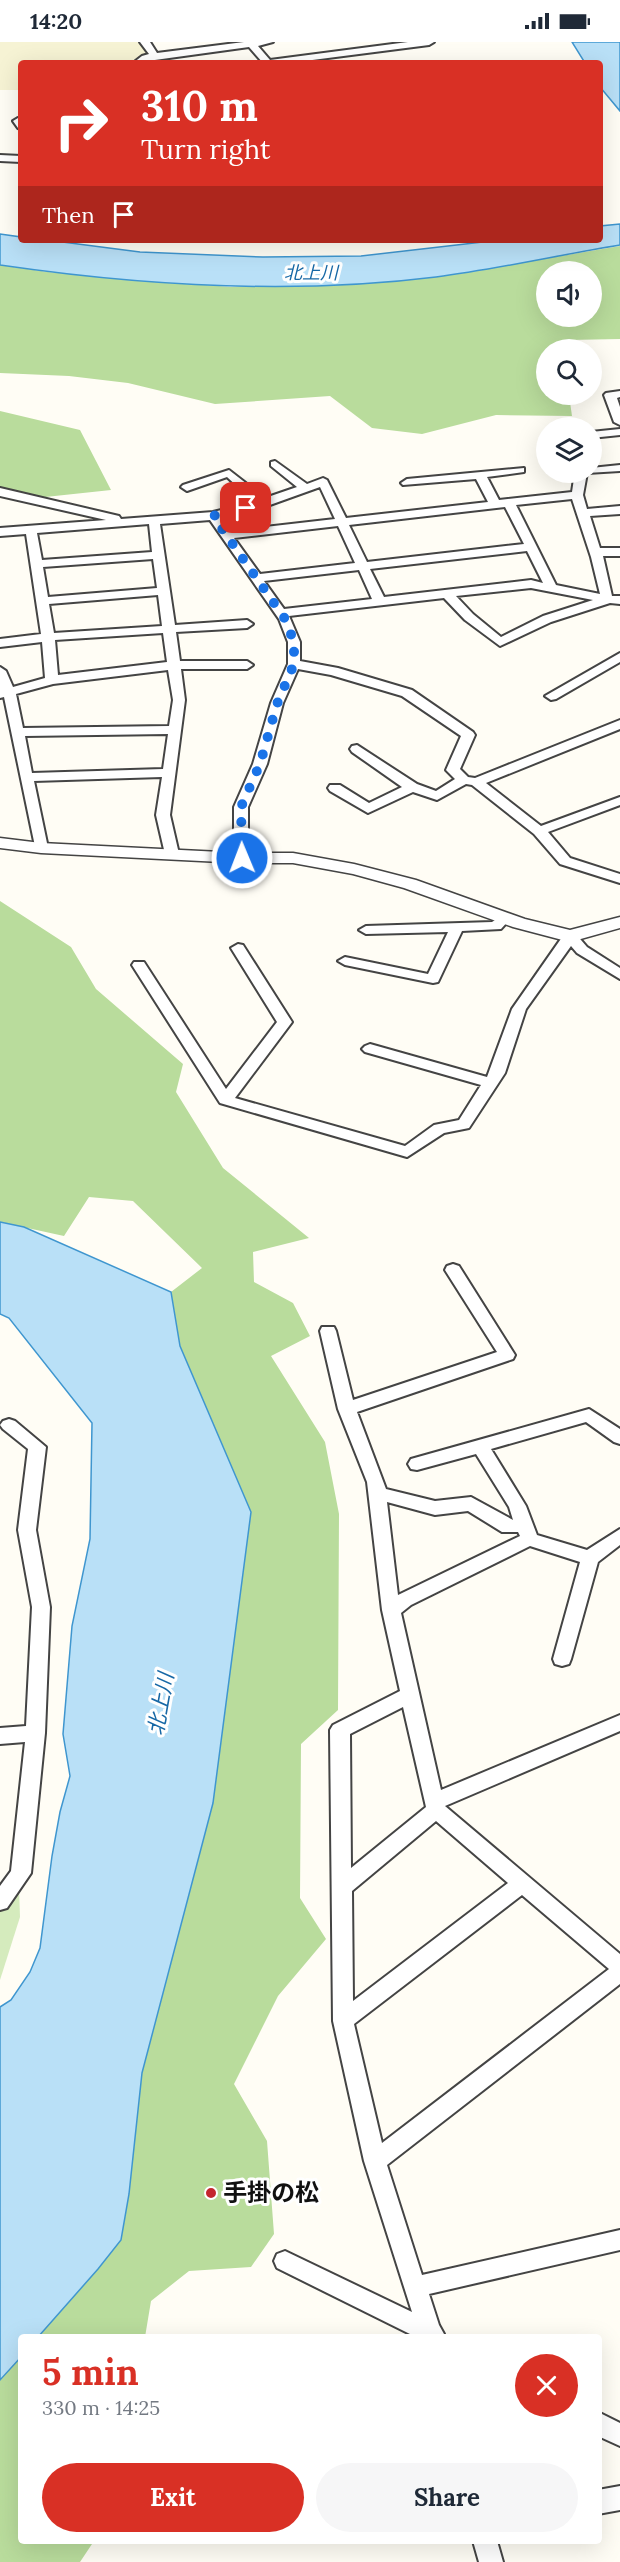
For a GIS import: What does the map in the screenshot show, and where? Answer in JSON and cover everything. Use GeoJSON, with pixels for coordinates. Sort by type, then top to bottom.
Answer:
{"type":"FeatureCollection","features":[{"type":"Feature","properties":{"kind":"street"},"geometry":{"type":"LineString","coordinates":[[145,42],[158,60]]}},
{"type":"Feature","properties":{"kind":"street"},"geometry":{"type":"LineString","coordinates":[[142,60],[145,58],[158,60],[250,43],[268,42]]}},
{"type":"Feature","properties":{"kind":"street"},"geometry":{"type":"LineString","coordinates":[[291,60],[429,42]]}},
{"type":"Feature","properties":{"kind":"street"},"geometry":{"type":"LineString","coordinates":[[250,43],[265,60]]}},
{"type":"Feature","properties":{"kind":"street"},"geometry":{"type":"LineString","coordinates":[[0,158],[18,159]]}},
{"type":"Feature","properties":{"kind":"street"},"geometry":{"type":"LineString","coordinates":[[620,394],[610,395],[620,422]]}},
{"type":"Feature","properties":{"kind":"street"},"geometry":{"type":"LineString","coordinates":[[602,434],[620,432]]}},
{"type":"Feature","properties":{"kind":"street"},"geometry":{"type":"LineString","coordinates":[[275,464],[305,488]]}},
{"type":"Feature","properties":{"kind":"street"},"geometry":{"type":"LineString","coordinates":[[602,470],[620,468]]}},
{"type":"Feature","properties":{"kind":"street"},"geometry":{"type":"LineString","coordinates":[[407,483],[520,470]]}},
{"type":"Feature","properties":{"kind":"street"},"geometry":{"type":"LineString","coordinates":[[188,487],[229,472],[263,503]]}},
{"type":"Feature","properties":{"kind":"street"},"geometry":{"type":"LineString","coordinates":[[480,475],[531,548],[552,589]]}},
{"type":"Feature","properties":{"kind":"street"},"geometry":{"type":"LineString","coordinates":[[0,532],[213,516],[263,503],[323,482],[344,522],[380,602]]}},
{"type":"Feature","properties":{"kind":"street"},"geometry":{"type":"LineString","coordinates":[[580,483],[578,495],[582,513],[614,599]]}},
{"type":"Feature","properties":{"kind":"street"},"geometry":{"type":"LineString","coordinates":[[0,492],[131,523]]}},
{"type":"Feature","properties":{"kind":"street"},"geometry":{"type":"LineString","coordinates":[[226,535],[578,495]]}},
{"type":"Feature","properties":{"kind":"street"},"geometry":{"type":"LineString","coordinates":[[582,513],[620,510]]}},
{"type":"Feature","properties":{"kind":"street"},"geometry":{"type":"LineString","coordinates":[[213,516],[285,619],[294,642],[294,664],[277,704],[260,764],[241,807],[242,858]]}},
{"type":"Feature","properties":{"kind":"street"},"geometry":{"type":"LineString","coordinates":[[154,521],[176,665],[179,700],[163,815],[172,854]]}},
{"type":"Feature","properties":{"kind":"street"},"geometry":{"type":"LineString","coordinates":[[31,530],[48,637],[52,680]]}},
{"type":"Feature","properties":{"kind":"street"},"geometry":{"type":"LineString","coordinates":[[256,578],[531,548]]}},
{"type":"Feature","properties":{"kind":"street"},"geometry":{"type":"LineString","coordinates":[[596,552],[620,552]]}},
{"type":"Feature","properties":{"kind":"street"},"geometry":{"type":"LineString","coordinates":[[37,564],[159,555]]}},
{"type":"Feature","properties":{"kind":"street"},"geometry":{"type":"LineString","coordinates":[[280,613],[531,584],[614,599]]}},
{"type":"Feature","properties":{"kind":"street"},"geometry":{"type":"LineString","coordinates":[[42,601],[164,591]]}},
{"type":"Feature","properties":{"kind":"street"},"geometry":{"type":"LineString","coordinates":[[447,594],[469,617],[500,642],[547,619],[614,599]]}},
{"type":"Feature","properties":{"kind":"street"},"geometry":{"type":"LineString","coordinates":[[0,642],[247,624]]}},
{"type":"Feature","properties":{"kind":"street"},"geometry":{"type":"LineString","coordinates":[[551,696],[620,657]]}},
{"type":"Feature","properties":{"kind":"street"},"geometry":{"type":"LineString","coordinates":[[294,664],[333,671],[407,693],[468,735],[453,770],[539,831],[566,861],[620,879]]}},
{"type":"Feature","properties":{"kind":"street"},"geometry":{"type":"LineString","coordinates":[[4,693],[52,680],[176,665],[247,665]]}},
{"type":"Feature","properties":{"kind":"street"},"geometry":{"type":"LineString","coordinates":[[0,671],[4,693],[16,725],[41,848]]}},
{"type":"Feature","properties":{"kind":"street"},"geometry":{"type":"LineString","coordinates":[[0,721],[16,725],[174,730]]}},
{"type":"Feature","properties":{"kind":"street"},"geometry":{"type":"LineString","coordinates":[[357,749],[412,787],[437,796],[470,781],[620,724]]}},
{"type":"Feature","properties":{"kind":"street"},"geometry":{"type":"LineString","coordinates":[[26,777],[170,773]]}},
{"type":"Feature","properties":{"kind":"street"},"geometry":{"type":"LineString","coordinates":[[335,788],[368,809],[412,787]]}},
{"type":"Feature","properties":{"kind":"street"},"geometry":{"type":"LineString","coordinates":[[539,831],[620,801]]}},
{"type":"Feature","properties":{"kind":"street"},"geometry":{"type":"LineString","coordinates":[[0,843],[41,848],[242,858],[293,858],[354,869],[410,884],[504,918],[570,936],[620,922]]}},
{"type":"Feature","properties":{"kind":"street"},"geometry":{"type":"LineString","coordinates":[[366,930],[496,926],[504,918]]}},
{"type":"Feature","properties":{"kind":"street"},"geometry":{"type":"LineString","coordinates":[[345,961],[433,979],[457,927]]}},
{"type":"Feature","properties":{"kind":"street"},"geometry":{"type":"LineString","coordinates":[[570,936],[582,950],[620,975]]}},
{"type":"Feature","properties":{"kind":"street"},"geometry":{"type":"LineString","coordinates":[[140,965],[225,1100],[407,1152],[439,1129],[464,1124],[497,1073],[519,1009],[570,936]]}},
{"type":"Feature","properties":{"kind":"street"},"geometry":{"type":"LineString","coordinates":[[225,1100],[285,1022],[238,948]]}},
{"type":"Feature","properties":{"kind":"street"},"geometry":{"type":"LineString","coordinates":[[370,1049],[491,1083]]}},
{"type":"Feature","properties":{"kind":"street"},"geometry":{"type":"LineString","coordinates":[[347,1409],[507,1355],[453,1270]]}},
{"type":"Feature","properties":{"kind":"street"},"geometry":{"type":"LineString","coordinates":[[328,1331],[347,1409],[376,1482],[391,1610],[435,1805],[522,1884],[620,1966]]}},
{"type":"Feature","properties":{"kind":"street"},"geometry":{"type":"LineString","coordinates":[[417,1464],[589,1415],[620,1438]]}},
{"type":"Feature","properties":{"kind":"street"},"geometry":{"type":"LineString","coordinates":[[0,1902],[21,1873],[35,1734],[41,1607],[27,1530],[37,1447],[3,1425]]}},
{"type":"Feature","properties":{"kind":"street"},"geometry":{"type":"LineString","coordinates":[[480,1446],[517,1506],[527,1532]]}},
{"type":"Feature","properties":{"kind":"street"},"geometry":{"type":"LineString","coordinates":[[377,1493],[435,1508],[471,1504],[508,1527],[527,1532],[590,1558]]}},
{"type":"Feature","properties":{"kind":"street"},"geometry":{"type":"LineString","coordinates":[[391,1610],[527,1532]]}},
{"type":"Feature","properties":{"kind":"street"},"geometry":{"type":"LineString","coordinates":[[562,1659],[590,1558],[620,1536]]}},
{"type":"Feature","properties":{"kind":"street"},"geometry":{"type":"LineString","coordinates":[[410,1695],[340,1730],[343,1886],[340,1954],[343,2021],[375,2161],[414,2287],[433,2334]]}},
{"type":"Feature","properties":{"kind":"street"},"geometry":{"type":"LineString","coordinates":[[343,1886],[435,1805],[620,1723]]}},
{"type":"Feature","properties":{"kind":"street"},"geometry":{"type":"LineString","coordinates":[[0,1736],[35,1734]]}},
{"type":"Feature","properties":{"kind":"street"},"geometry":{"type":"LineString","coordinates":[[343,2021],[522,1884]]}},
{"type":"Feature","properties":{"kind":"street"},"geometry":{"type":"LineString","coordinates":[[375,2161],[620,1972]]}},
{"type":"Feature","properties":{"kind":"street"},"geometry":{"type":"LineString","coordinates":[[414,2287],[620,2240]]}},
{"type":"Feature","properties":{"kind":"street"},"geometry":{"type":"LineString","coordinates":[[285,2261],[431,2334]]}},
{"type":"Feature","properties":{"kind":"street"},"geometry":{"type":"LineString","coordinates":[[602,2425],[620,2435]]}},
{"type":"Feature","properties":{"kind":"street"},"geometry":{"type":"LineString","coordinates":[[602,2501],[620,2498]]}},
{"type":"Feature","properties":{"kind":"street"},"geometry":{"type":"LineString","coordinates":[[486,2544],[491,2562]]}},
{"type":"Feature","properties":{"kind":"shaded area"},"geometry":{"type":"Polygon","coordinates":[[[0,42],[141,42],[149,54],[139,60],[18,60],[18,90],[0,90],[0,42]]]}},
{"type":"Feature","properties":{"kind":"green space"},"geometry":{"type":"Polygon","coordinates":[[[620,246],[620,339],[536,339],[536,405],[570,405],[572,416],[496,415],[422,434],[372,428],[330,396],[215,404],[128,383],[69,376],[0,373],[0,265],[48,272],[231,287],[436,277],[620,246]]]}},
{"type":"Feature","properties":{"kind":"green space"},"geometry":{"type":"Polygon","coordinates":[[[0,411],[80,430],[111,490],[36,498],[0,491],[0,411]]]}},
{"type":"Feature","properties":{"kind":"green space"},"geometry":{"type":"Polygon","coordinates":[[[0,901],[71,947],[96,989],[183,1064],[176,1092],[223,1168],[309,1238],[253,1252],[254,1282],[293,1303],[310,1336],[271,1356],[325,1442],[339,1514],[338,1710],[301,1744],[300,1898],[326,1939],[278,1996],[234,2084],[267,2141],[274,2234],[251,2267],[189,2271],[151,2301],[146,2334],[41,2334],[121,2240],[129,2194],[142,2073],[213,1803],[251,1512],[180,1346],[171,1292],[202,1268],[133,1201],[89,1197],[64,1236],[0,1222],[0,901]]]}},
{"type":"Feature","properties":{"kind":"green space"},"geometry":{"type":"Polygon","coordinates":[[[19,1888],[20,1917],[0,1980],[0,1911],[19,1888]]]}},
{"type":"Feature","properties":{"kind":"green space"},"geometry":{"type":"Polygon","coordinates":[[[18,2360],[18,2544],[92,2544],[80,2562],[0,2562],[0,2380],[18,2360]]]}},
{"type":"Feature","properties":{"kind":"water"},"geometry":{"type":"Polygon","coordinates":[[[572,42],[620,42],[620,111],[603,91],[603,60],[583,60],[572,42]]]}},
{"type":"Feature","properties":{"kind":"water","name":"北上川"},"geometry":{"type":"Polygon","coordinates":[[[620,224],[620,245],[459,274],[382,283],[273,287],[218,286],[109,278],[0,265],[0,234],[18,237],[18,243],[70,243],[140,252],[263,257],[361,256],[474,243],[603,243],[603,226],[620,224]]]}},
{"type":"Feature","properties":{"kind":"water","name":"北上川"},"geometry":{"type":"Polygon","coordinates":[[[0,1222],[24,1227],[171,1292],[180,1346],[251,1512],[213,1803],[142,2073],[129,2194],[121,2240],[41,2334],[18,2334],[18,2360],[0,2380],[0,2007],[11,2000],[30,1972],[40,1948],[52,1856],[60,1812],[70,1776],[63,1734],[72,1626],[90,1539],[92,1423],[9,1318],[0,1314],[0,1222]]]}},
{"type":"Feature","properties":{"kind":"place","name":"手掛の松"},"geometry":{"type":"Point","coordinates":[211,2193]}},
{"type":"Feature","properties":{"kind":"route"},"geometry":{"type":"LineString","coordinates":[[242,858],[241,807],[260,764],[277,704],[294,664],[294,642],[285,619],[213,516],[246,508]]}}]}
